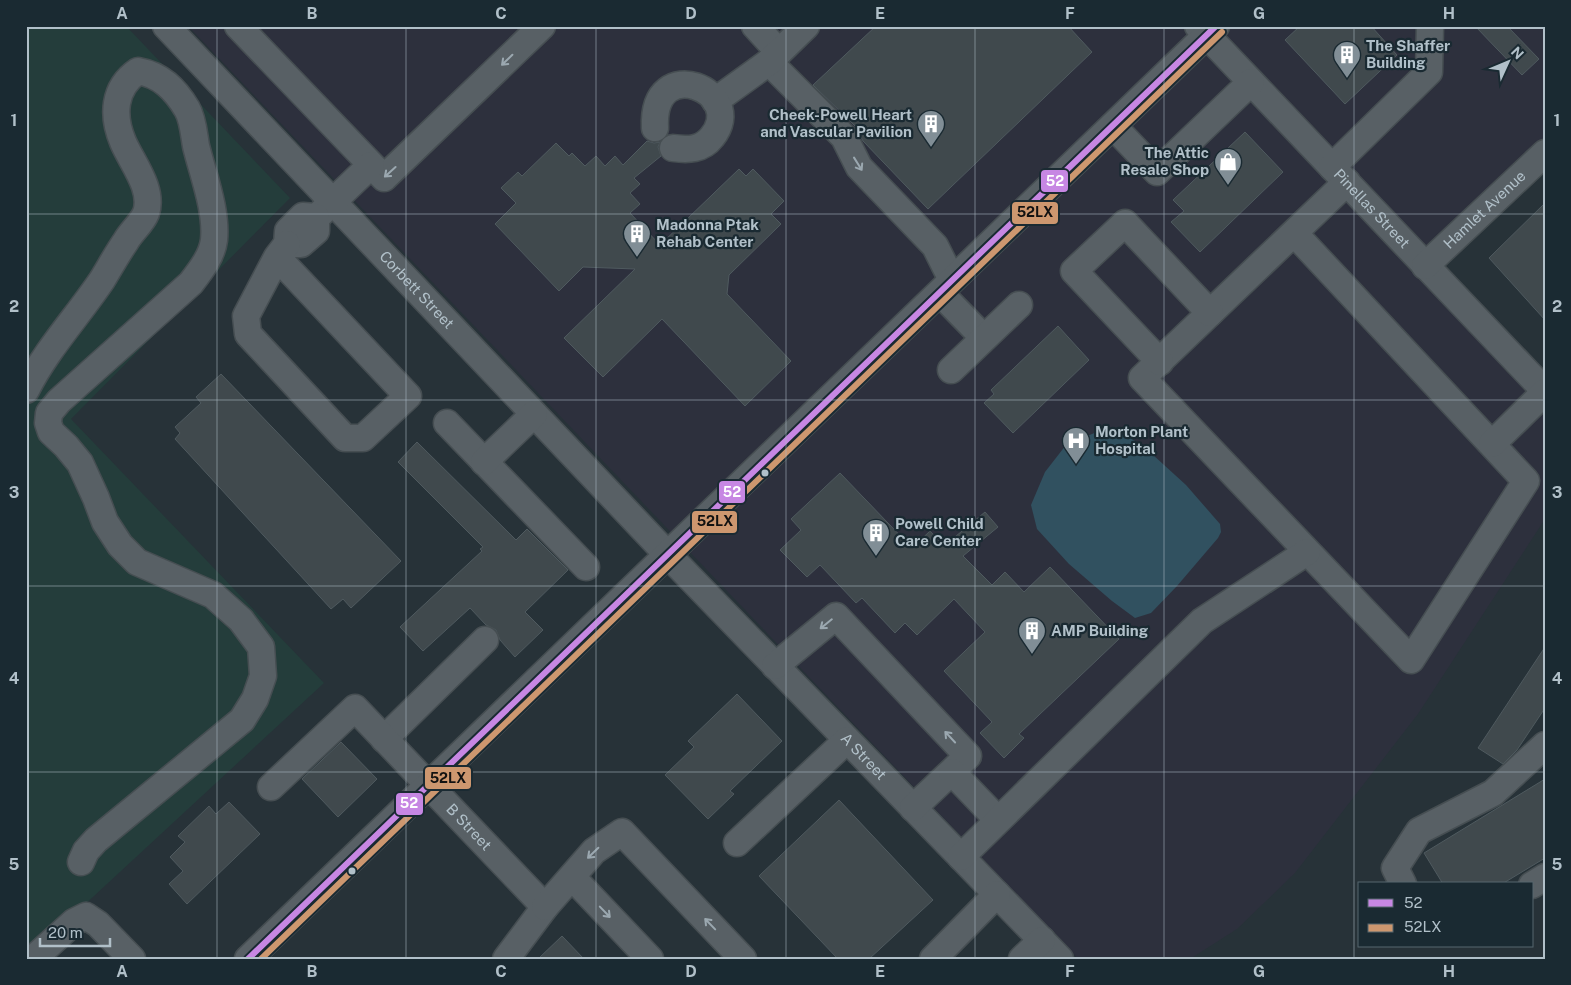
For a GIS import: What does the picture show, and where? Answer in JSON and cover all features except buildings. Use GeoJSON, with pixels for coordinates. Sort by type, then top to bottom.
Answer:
{"type":"FeatureCollection","features":[{"type":"Feature","properties":{"kind":"street","name":"Corbett Street"},"geometry":{"type":"LineString","coordinates":[[166,26],[325,209],[534,414],[667,554]]}},
{"type":"Feature","properties":{"kind":"street"},"geometry":{"type":"LineString","coordinates":[[238,26],[384,178],[542,26]]}},
{"type":"Feature","properties":{"kind":"street"},"geometry":{"type":"LineString","coordinates":[[755,26],[774,57],[844,138],[859,167],[935,246],[946,286],[984,338]]}},
{"type":"Feature","properties":{"kind":"street"},"geometry":{"type":"LineString","coordinates":[[715,101],[774,57],[806,26]]}},
{"type":"Feature","properties":{"kind":"street"},"geometry":{"type":"LineString","coordinates":[[1294,233],[1526,481],[1411,660],[1142,378],[1294,233],[1339,175],[1429,72],[1430,26]]}},
{"type":"Feature","properties":{"kind":"street"},"geometry":{"type":"LineString","coordinates":[[248,959],[1113,126],[1207,29]]}},
{"type":"Feature","properties":{"kind":"street","name":"Pinellas Street"},"geometry":{"type":"LineString","coordinates":[[1207,29],[1251,82],[1544,389]]}},
{"type":"Feature","properties":{"kind":"street"},"geometry":{"type":"LineString","coordinates":[[26,390],[36,371],[102,280],[146,213],[147,195],[139,173],[122,141],[116,110],[119,91],[127,78],[138,71],[149,73],[161,79],[174,92],[188,111],[213,216],[214,240],[202,269],[191,283],[59,401],[49,413],[48,423],[51,432],[80,463],[105,522],[120,545],[137,562],[213,596],[241,620],[261,647],[263,676],[255,699],[242,720],[96,840],[86,851],[81,862]]}},
{"type":"Feature","properties":{"kind":"street"},"geometry":{"type":"LineString","coordinates":[[1113,126],[1157,172],[1251,82]]}},
{"type":"Feature","properties":{"kind":"street"},"geometry":{"type":"LineString","coordinates":[[655,128],[654,114],[663,94],[683,84],[694,85],[705,90],[718,107],[720,117],[718,127],[706,144],[686,150],[674,148]]}},
{"type":"Feature","properties":{"kind":"street","name":"Hamlet Avenue"},"geometry":{"type":"LineString","coordinates":[[1425,266],[1545,153]]}},
{"type":"Feature","properties":{"kind":"street"},"geometry":{"type":"LineString","coordinates":[[282,250],[408,396],[363,438],[345,438],[248,334],[246,316],[282,250],[301,244],[316,231],[325,209],[371,165]]}},
{"type":"Feature","properties":{"kind":"street"},"geometry":{"type":"LineString","coordinates":[[1160,362],[1074,271],[1080,265],[1125,223],[1210,313]]}},
{"type":"Feature","properties":{"kind":"street"},"geometry":{"type":"LineString","coordinates":[[951,370],[1019,305]]}},
{"type":"Feature","properties":{"kind":"street"},"geometry":{"type":"LineString","coordinates":[[1492,444],[1544,389]]}},
{"type":"Feature","properties":{"kind":"street"},"geometry":{"type":"LineString","coordinates":[[484,462],[534,414]]}},
{"type":"Feature","properties":{"kind":"street"},"geometry":{"type":"LineString","coordinates":[[448,423],[586,567]]}},
{"type":"Feature","properties":{"kind":"street"},"geometry":{"type":"LineString","coordinates":[[961,857],[1202,621],[1307,552]]}},
{"type":"Feature","properties":{"kind":"street","name":"A Street"},"geometry":{"type":"LineString","coordinates":[[667,554],[1060,959]]}},
{"type":"Feature","properties":{"kind":"street"},"geometry":{"type":"LineString","coordinates":[[775,666],[836,616],[968,756],[913,808]]}},
{"type":"Feature","properties":{"kind":"street"},"geometry":{"type":"LineString","coordinates":[[384,739],[485,640]]}},
{"type":"Feature","properties":{"kind":"street","name":"B Street"},"geometry":{"type":"LineString","coordinates":[[271,787],[355,708],[545,907]]}},
{"type":"Feature","properties":{"kind":"street"},"geometry":{"type":"LineString","coordinates":[[737,842],[847,740]]}},
{"type":"Feature","properties":{"kind":"street"},"geometry":{"type":"LineString","coordinates":[[1401,882],[1395,868],[1419,831],[1493,793],[1545,745]]}},
{"type":"Feature","properties":{"kind":"street"},"geometry":{"type":"LineString","coordinates":[[952,772],[998,820]]}},
{"type":"Feature","properties":{"kind":"street"},"geometry":{"type":"LineString","coordinates":[[506,959],[545,907],[594,851],[622,832],[744,959]]}},
{"type":"Feature","properties":{"kind":"street"},"geometry":{"type":"LineString","coordinates":[[572,877],[650,959]]}},
{"type":"Feature","properties":{"kind":"street"},"geometry":{"type":"LineString","coordinates":[[1534,884],[1545,877]]}},
{"type":"Feature","properties":{"kind":"street"},"geometry":{"type":"LineString","coordinates":[[933,959],[997,894]]}},
{"type":"Feature","properties":{"kind":"street"},"geometry":{"type":"LineString","coordinates":[[32,959],[74,922],[86,916],[98,924],[132,959]]}},
{"type":"Feature","properties":{"kind":"street"},"geometry":{"type":"LineString","coordinates":[[1022,959],[1042,940]]}},
{"type":"Feature","properties":{"kind":"shaded area","name":"Morton Plant Hospital"},"geometry":{"type":"Polygon","coordinates":[[[188,26],[1545,26],[1545,138],[1412,267],[1545,410],[1545,519],[1418,714],[1295,873],[1237,929],[1190,959],[1078,959],[188,26]]]}},
{"type":"Feature","properties":{"kind":"shaded area"},"geometry":{"type":"Polygon","coordinates":[[[1099,431],[1124,435],[1141,444],[1186,485],[1220,524],[1221,532],[1218,538],[1177,586],[1151,613],[1135,618],[1069,564],[1037,529],[1031,505],[1045,472],[1066,445],[1099,431]]]}},
{"type":"Feature","properties":{"kind":"green space"},"geometry":{"type":"Polygon","coordinates":[[[26,26],[126,26],[290,198],[71,419],[324,683],[26,959],[26,26]]]}},
{"type":"Feature","properties":{"kind":"transit line","name":"52"},"geometry":{"type":"LineString","coordinates":[[248,959],[1216,26]]}},
{"type":"Feature","properties":{"kind":"transit line","name":"52LX"},"geometry":{"type":"LineString","coordinates":[[261,959],[1222,32]]}},
{"type":"Feature","properties":{"kind":"place","name":"The Shaffer Building"},"geometry":{"type":"Point","coordinates":[1347,79]}},
{"type":"Feature","properties":{"kind":"place","name":"Cheek-Powell Heart and Vascular Pavilion"},"geometry":{"type":"Point","coordinates":[931,148]}},
{"type":"Feature","properties":{"kind":"place","name":"The Attic Resale Shop"},"geometry":{"type":"Point","coordinates":[1228,186]}},
{"type":"Feature","properties":{"kind":"place","name":"Madonna Ptak Rehab Center"},"geometry":{"type":"Point","coordinates":[637,258]}},
{"type":"Feature","properties":{"kind":"place","name":"Morton Plant Hospital"},"geometry":{"type":"Point","coordinates":[1076,465]}},
{"type":"Feature","properties":{"kind":"place","name":"Powell Child Care Center"},"geometry":{"type":"Point","coordinates":[876,557]}},
{"type":"Feature","properties":{"kind":"place","name":"AMP Building"},"geometry":{"type":"Point","coordinates":[1032,655]}}]}
